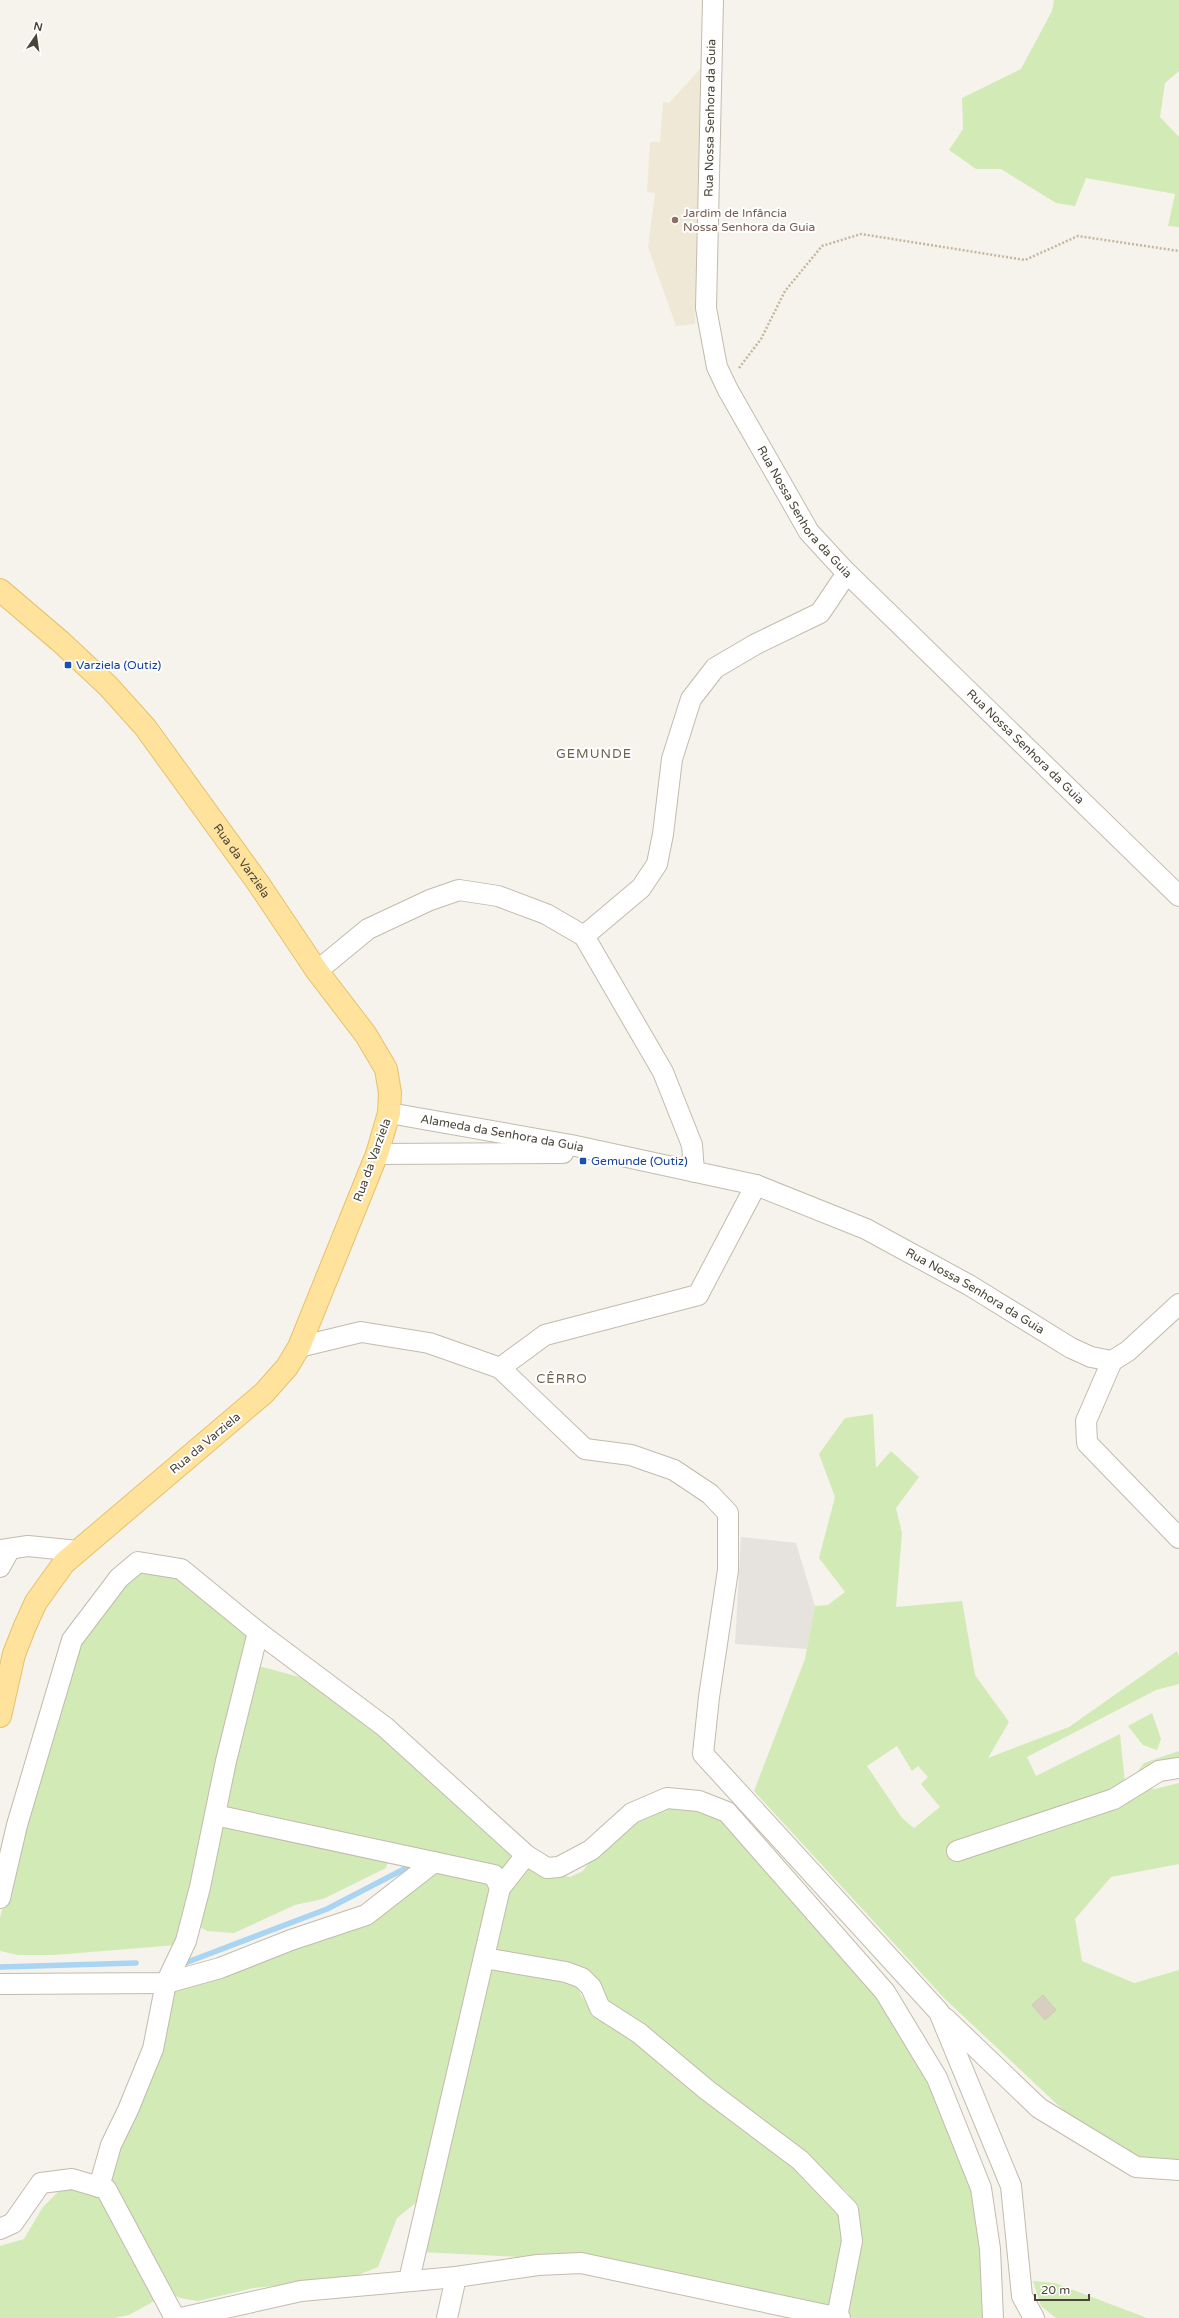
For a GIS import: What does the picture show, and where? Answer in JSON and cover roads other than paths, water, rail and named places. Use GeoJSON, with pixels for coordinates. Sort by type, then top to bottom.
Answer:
{"type":"FeatureCollection","features":[{"type":"Feature","properties":{"kind":"main road","name":"Rua da Varziela"},"geometry":{"type":"LineString","coordinates":[[0,590],[61,642],[102,681],[145,727],[258,883],[318,971],[366,1035],[386,1069],[390,1093],[390,1113],[377,1154],[299,1347],[287,1367],[264,1393],[64,1562],[36,1602],[25,1626],[14,1654],[0,1716]]}},
{"type":"Feature","properties":{"kind":"street","name":"Rua Nossa Senhora da Guia"},"geometry":{"type":"LineString","coordinates":[[713,0],[706,308],[717,367],[720,375],[809,532],[847,573],[1179,896]]}},
{"type":"Feature","properties":{"kind":"street"},"geometry":{"type":"LineString","coordinates":[[584,936],[641,888],[657,864],[663,834],[672,759],[691,699],[715,668],[756,644],[798,626],[820,613],[847,573]]}},
{"type":"Feature","properties":{"kind":"street"},"geometry":{"type":"LineString","coordinates":[[318,971],[368,929],[430,900],[459,890],[498,896],[546,914],[584,936],[663,1072],[692,1146],[694,1172]]}},
{"type":"Feature","properties":{"kind":"street","name":"Alameda da Senhora da Guia"},"geometry":{"type":"LineString","coordinates":[[390,1113],[571,1145],[756,1185]]}},
{"type":"Feature","properties":{"kind":"street"},"geometry":{"type":"LineString","coordinates":[[377,1154],[564,1153],[571,1145]]}},
{"type":"Feature","properties":{"kind":"street","name":"Rua Nossa Senhora da Guia"},"geometry":{"type":"LineString","coordinates":[[756,1185],[866,1229],[970,1285],[1071,1348],[1091,1358],[1112,1360]]}},
{"type":"Feature","properties":{"kind":"street"},"geometry":{"type":"LineString","coordinates":[[500,1368],[545,1335],[698,1295],[756,1185]]}},
{"type":"Feature","properties":{"kind":"street"},"geometry":{"type":"LineString","coordinates":[[1179,1304],[1128,1351],[1112,1360],[1086,1421],[1087,1443],[1179,1538]]}},
{"type":"Feature","properties":{"kind":"street"},"geometry":{"type":"LineString","coordinates":[[299,1347],[361,1332],[429,1343],[500,1368],[585,1449],[631,1455],[674,1470],[710,1494],[728,1513],[728,1570],[709,1697],[703,1754],[940,2012],[1039,2108],[1136,2167],[1179,2170]]}},
{"type":"Feature","properties":{"kind":"street"},"geometry":{"type":"LineString","coordinates":[[0,1567],[5,1549],[28,1546],[78,1551]]}},
{"type":"Feature","properties":{"kind":"street"},"geometry":{"type":"LineString","coordinates":[[0,1898],[18,1825],[72,1640],[119,1578],[138,1562],[182,1569],[258,1632],[385,1727],[526,1855],[547,1868],[559,1867],[591,1850],[632,1813],[667,1798],[699,1801],[727,1812],[885,1992],[938,2078],[981,2188],[990,2249],[993,2318]]}},
{"type":"Feature","properties":{"kind":"street"},"geometry":{"type":"LineString","coordinates":[[99,2187],[111,2145],[128,2110],[153,2049],[166,1983],[186,1941],[200,1887],[215,1815],[258,1632]]}},
{"type":"Feature","properties":{"kind":"street"},"geometry":{"type":"LineString","coordinates":[[957,1851],[1114,1799],[1159,1771],[1179,1768]]}},
{"type":"Feature","properties":{"kind":"street"},"geometry":{"type":"LineString","coordinates":[[215,1815],[494,1875],[500,1888]]}},
{"type":"Feature","properties":{"kind":"street"},"geometry":{"type":"LineString","coordinates":[[409,2280],[500,1888],[526,1855]]}},
{"type":"Feature","properties":{"kind":"street"},"geometry":{"type":"LineString","coordinates":[[0,1984],[166,1983],[220,1968],[291,1940],[366,1915],[434,1862]]}},
{"type":"Feature","properties":{"kind":"street"},"geometry":{"type":"LineString","coordinates":[[182,2318],[301,2291],[409,2280],[456,2277],[538,2265],[581,2263],[830,2317],[852,2241],[848,2210],[800,2160],[706,2090],[638,2033],[600,2008],[591,1987],[582,1978],[566,1972],[484,1958]]}},
{"type":"Feature","properties":{"kind":"street"},"geometry":{"type":"LineString","coordinates":[[940,2012],[1011,2186],[1022,2296],[1034,2318]]}},
{"type":"Feature","properties":{"kind":"street"},"geometry":{"type":"LineString","coordinates":[[0,2229],[13,2223],[41,2183],[72,2179],[106,2189],[175,2318]]}},
{"type":"Feature","properties":{"kind":"street"},"geometry":{"type":"LineString","coordinates":[[447,2318],[456,2277]]}},
{"type":"Feature","properties":{"kind":"waterway"},"geometry":{"type":"LineString","coordinates":[[185,1963],[327,1909],[408,1867]]}},
{"type":"Feature","properties":{"kind":"waterway"},"geometry":{"type":"LineString","coordinates":[[0,1967],[136,1963]]}},
{"type":"Feature","properties":{"kind":"place","name":"Jardim de Infância Nossa Senhora da Guia"},"geometry":{"type":"Point","coordinates":[675,220]}},
{"type":"Feature","properties":{"kind":"place","name":"Varziela (Outiz)"},"geometry":{"type":"Point","coordinates":[68,665]}},
{"type":"Feature","properties":{"kind":"place","name":"Gemunde (Outiz)"},"geometry":{"type":"Point","coordinates":[583,1161]}},
{"type":"Feature","properties":{"kind":"district","name":"GEMUNDE"},"geometry":{"type":"Point","coordinates":[594,754]}},
{"type":"Feature","properties":{"kind":"district","name":"CÊRRO"},"geometry":{"type":"Point","coordinates":[562,1379]}}]}
